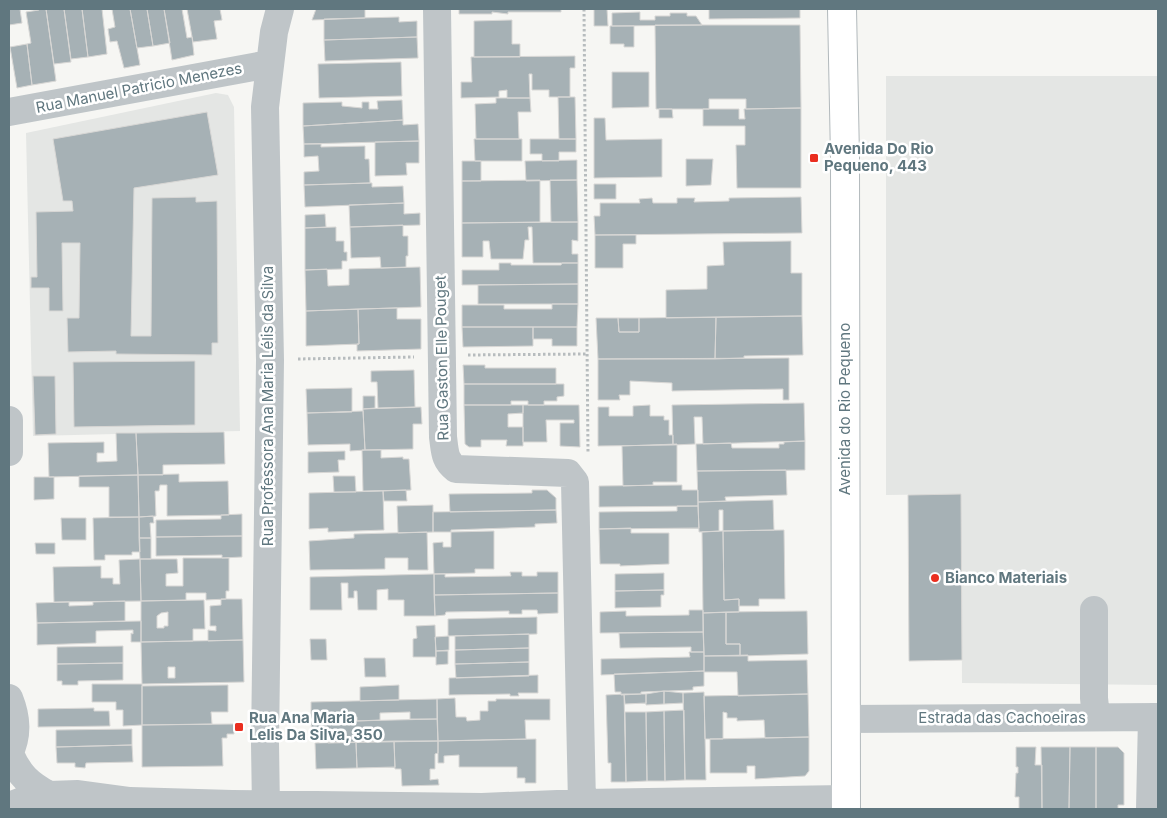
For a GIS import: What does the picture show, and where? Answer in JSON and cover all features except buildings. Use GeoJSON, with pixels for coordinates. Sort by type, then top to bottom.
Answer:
{"type":"FeatureCollection","features":[{"type":"Feature","properties":{"kind":"main road","name":"Avenida do Rio Pequeno"},"geometry":{"type":"LineString","coordinates":[[842,9],[845,157],[846,804]]}},
{"type":"Feature","properties":{"kind":"street","name":"Rua Professora Ana Maria Lélis da Silva"},"geometry":{"type":"LineString","coordinates":[[266,807],[265,737],[270,360],[265,108],[269,64],[280,9]]}},
{"type":"Feature","properties":{"kind":"street","name":"Rua Gaston Elle Pouget"},"geometry":{"type":"LineString","coordinates":[[436,9],[443,437],[448,464],[462,470],[568,473],[576,482]]}},
{"type":"Feature","properties":{"kind":"street","name":"Rua Manuel Patricio Menezes"},"geometry":{"type":"LineString","coordinates":[[9,112],[269,64]]}},
{"type":"Feature","properties":{"kind":"street"},"geometry":{"type":"LineString","coordinates":[[9,420],[9,452]]}},
{"type":"Feature","properties":{"kind":"street"},"geometry":{"type":"LineString","coordinates":[[576,482],[582,803]]}},
{"type":"Feature","properties":{"kind":"street"},"geometry":{"type":"LineString","coordinates":[[1094,610],[1094,698],[1096,717]]}},
{"type":"Feature","properties":{"kind":"street"},"geometry":{"type":"LineString","coordinates":[[9,698],[15,712],[16,733],[9,754],[24,778],[49,796]]}},
{"type":"Feature","properties":{"kind":"street","name":"Estrada das Cachoeiras"},"geometry":{"type":"LineString","coordinates":[[846,719],[1155,717]]}},
{"type":"Feature","properties":{"kind":"street"},"geometry":{"type":"LineString","coordinates":[[1150,809],[1155,717]]}},
{"type":"Feature","properties":{"kind":"street"},"geometry":{"type":"LineString","coordinates":[[9,806],[22,801],[49,796],[78,794],[130,801],[266,807],[482,808],[582,803],[846,804]]}},
{"type":"Feature","properties":{"kind":"street"},"geometry":{"type":"LineString","coordinates":[[96,809],[130,801]]}},
{"type":"Feature","properties":{"kind":"path"},"geometry":{"type":"LineString","coordinates":[[576,482],[587,472],[588,463],[584,9]]}},
{"type":"Feature","properties":{"kind":"path"},"geometry":{"type":"LineString","coordinates":[[501,354],[586,354]]}},
{"type":"Feature","properties":{"kind":"path"},"geometry":{"type":"LineString","coordinates":[[270,360],[442,356]]}},
{"type":"Feature","properties":{"kind":"shaded area"},"geometry":{"type":"Polygon","coordinates":[[[886,76],[1158,76],[1158,685],[962,683],[961,494],[886,495],[886,76]]]}},
{"type":"Feature","properties":{"kind":"shaded area"},"geometry":{"type":"Polygon","coordinates":[[[216,93],[228,95],[234,107],[240,431],[33,436],[26,133],[216,93]]]}},
{"type":"Feature","properties":{"kind":"place","name":"Avenida Do Rio Pequeno, 443"},"geometry":{"type":"Point","coordinates":[814,158]}},
{"type":"Feature","properties":{"kind":"place","name":"Bianco Materiais"},"geometry":{"type":"Point","coordinates":[935,578]}},
{"type":"Feature","properties":{"kind":"place","name":"Rua Ana Maria Lelis Da Silva, 350"},"geometry":{"type":"Point","coordinates":[239,727]}}]}
